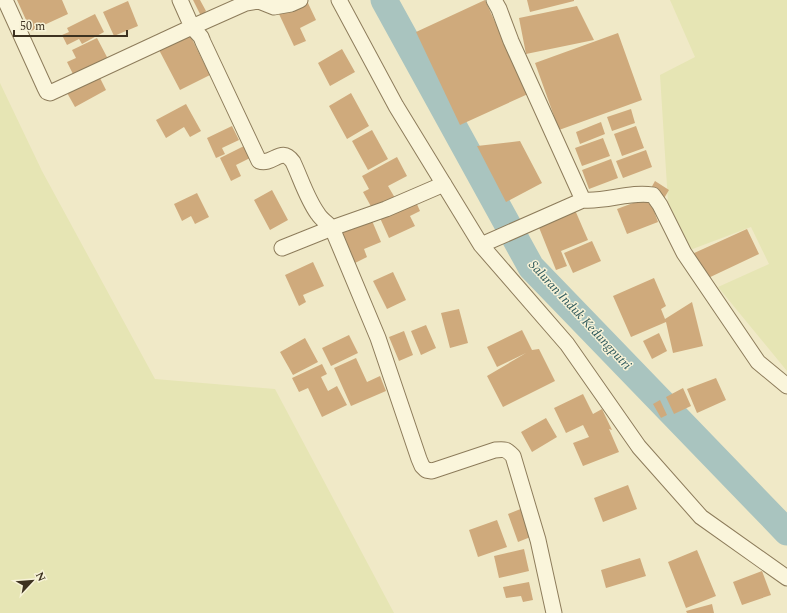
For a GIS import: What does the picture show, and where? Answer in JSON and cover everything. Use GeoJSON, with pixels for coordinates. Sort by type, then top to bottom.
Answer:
{"type":"FeatureCollection","features":[{"type":"Feature","properties":{"kind":"street"},"geometry":{"type":"LineString","coordinates":[[5,0],[45,88],[49,93],[246,3],[259,1],[274,8],[300,0]]}},
{"type":"Feature","properties":{"kind":"street"},"geometry":{"type":"LineString","coordinates":[[180,0],[192,27],[201,37],[259,161],[266,162],[283,155],[290,157],[319,216],[332,228],[378,338],[419,459],[426,470],[432,471],[495,450],[508,450],[513,456],[538,540],[554,613]]}},
{"type":"Feature","properties":{"kind":"street"},"geometry":{"type":"LineString","coordinates":[[339,0],[396,106],[481,245],[567,344],[639,447],[702,517],[787,578]]}},
{"type":"Feature","properties":{"kind":"street"},"geometry":{"type":"LineString","coordinates":[[494,0],[583,200]]}},
{"type":"Feature","properties":{"kind":"street"},"geometry":{"type":"LineString","coordinates":[[282,248],[386,209],[444,184]]}},
{"type":"Feature","properties":{"kind":"street"},"geometry":{"type":"LineString","coordinates":[[481,245],[583,200],[594,201],[633,195],[653,195],[660,205],[684,253],[758,362],[787,386]]}},
{"type":"Feature","properties":{"kind":"green space"},"geometry":{"type":"Polygon","coordinates":[[[670,0],[787,0],[787,371],[718,287],[769,264],[751,227],[690,250],[668,202],[660,75],[695,57],[670,0]]]}},
{"type":"Feature","properties":{"kind":"green space"},"geometry":{"type":"Polygon","coordinates":[[[0,83],[42,171],[155,379],[275,389],[394,613],[0,613],[0,83]]]}},
{"type":"Feature","properties":{"kind":"building"},"geometry":{"type":"Polygon","coordinates":[[[17,0],[62,0],[68,14],[31,31],[17,0]]]}},
{"type":"Feature","properties":{"kind":"building"},"geometry":{"type":"Polygon","coordinates":[[[193,0],[200,0],[206,11],[201,16],[193,0]]]}},
{"type":"Feature","properties":{"kind":"building"},"geometry":{"type":"Polygon","coordinates":[[[485,0],[528,94],[460,125],[416,32],[485,0]]]}},
{"type":"Feature","properties":{"kind":"building"},"geometry":{"type":"Polygon","coordinates":[[[527,0],[574,0],[574,1],[530,12],[527,0]]]}},
{"type":"Feature","properties":{"kind":"building"},"geometry":{"type":"Polygon","coordinates":[[[128,1],[138,26],[114,36],[103,12],[128,1]]]}},
{"type":"Feature","properties":{"kind":"building"},"geometry":{"type":"Polygon","coordinates":[[[307,1],[316,20],[300,28],[306,41],[294,46],[279,14],[307,1]]]}},
{"type":"Feature","properties":{"kind":"building"},"geometry":{"type":"Polygon","coordinates":[[[577,6],[594,40],[526,54],[519,18],[577,6]]]}},
{"type":"Feature","properties":{"kind":"building"},"geometry":{"type":"Polygon","coordinates":[[[95,14],[104,32],[82,44],[79,39],[67,45],[62,35],[69,32],[67,28],[95,14]]]}},
{"type":"Feature","properties":{"kind":"building"},"geometry":{"type":"Polygon","coordinates":[[[189,33],[210,75],[180,90],[158,48],[189,33]]]}},
{"type":"Feature","properties":{"kind":"building"},"geometry":{"type":"Polygon","coordinates":[[[618,33],[642,100],[559,130],[535,63],[618,33]]]}},
{"type":"Feature","properties":{"kind":"building"},"geometry":{"type":"Polygon","coordinates":[[[97,38],[108,59],[74,76],[67,62],[76,58],[72,50],[97,38]]]}},
{"type":"Feature","properties":{"kind":"building"},"geometry":{"type":"Polygon","coordinates":[[[342,49],[355,72],[330,86],[318,63],[342,49]]]}},
{"type":"Feature","properties":{"kind":"building"},"geometry":{"type":"Polygon","coordinates":[[[98,74],[106,90],[75,107],[66,91],[98,74]]]}},
{"type":"Feature","properties":{"kind":"building"},"geometry":{"type":"Polygon","coordinates":[[[351,93],[369,126],[347,139],[329,106],[351,93]]]}},
{"type":"Feature","properties":{"kind":"building"},"geometry":{"type":"Polygon","coordinates":[[[186,104],[201,131],[190,137],[184,127],[166,138],[156,120],[186,104]]]}},
{"type":"Feature","properties":{"kind":"building"},"geometry":{"type":"Polygon","coordinates":[[[631,109],[635,123],[612,131],[607,117],[631,109]]]}},
{"type":"Feature","properties":{"kind":"building"},"geometry":{"type":"Polygon","coordinates":[[[601,122],[605,134],[580,144],[576,132],[601,122]]]}},
{"type":"Feature","properties":{"kind":"building"},"geometry":{"type":"Polygon","coordinates":[[[232,126],[239,140],[222,148],[225,154],[216,158],[207,138],[232,126]]]}},
{"type":"Feature","properties":{"kind":"building"},"geometry":{"type":"Polygon","coordinates":[[[636,126],[644,148],[622,156],[614,134],[636,126]]]}},
{"type":"Feature","properties":{"kind":"building"},"geometry":{"type":"Polygon","coordinates":[[[372,130],[388,159],[368,170],[352,141],[372,130]]]}},
{"type":"Feature","properties":{"kind":"building"},"geometry":{"type":"Polygon","coordinates":[[[603,138],[610,156],[582,166],[575,148],[603,138]]]}},
{"type":"Feature","properties":{"kind":"building"},"geometry":{"type":"Polygon","coordinates":[[[520,141],[542,183],[506,202],[477,146],[520,141]]]}},
{"type":"Feature","properties":{"kind":"building"},"geometry":{"type":"Polygon","coordinates":[[[244,146],[250,158],[236,165],[241,176],[231,181],[220,158],[244,146]]]}},
{"type":"Feature","properties":{"kind":"building"},"geometry":{"type":"Polygon","coordinates":[[[646,150],[652,167],[623,178],[616,161],[646,150]]]}},
{"type":"Feature","properties":{"kind":"building"},"geometry":{"type":"Polygon","coordinates":[[[397,157],[407,176],[388,186],[395,198],[373,210],[363,192],[369,189],[362,176],[397,157]]]}},
{"type":"Feature","properties":{"kind":"building"},"geometry":{"type":"Polygon","coordinates":[[[611,159],[618,178],[589,189],[582,170],[611,159]]]}},
{"type":"Feature","properties":{"kind":"building"},"geometry":{"type":"Polygon","coordinates":[[[655,181],[669,190],[660,205],[650,190],[655,181]]]}},
{"type":"Feature","properties":{"kind":"building"},"geometry":{"type":"Polygon","coordinates":[[[272,190],[288,220],[270,230],[254,200],[272,190]]]}},
{"type":"Feature","properties":{"kind":"building"},"geometry":{"type":"Polygon","coordinates":[[[197,193],[209,217],[195,224],[191,216],[182,221],[174,204],[197,193]]]}},
{"type":"Feature","properties":{"kind":"building"},"geometry":{"type":"Polygon","coordinates":[[[649,197],[658,222],[627,234],[617,209],[649,197]]]}},
{"type":"Feature","properties":{"kind":"building"},"geometry":{"type":"Polygon","coordinates":[[[416,202],[420,211],[410,216],[415,226],[389,238],[380,218],[416,202]]]}},
{"type":"Feature","properties":{"kind":"building"},"geometry":{"type":"Polygon","coordinates":[[[575,210],[588,240],[561,251],[567,266],[556,270],[538,225],[575,210]]]}},
{"type":"Feature","properties":{"kind":"building"},"geometry":{"type":"Polygon","coordinates":[[[370,216],[381,242],[364,249],[367,257],[355,263],[340,229],[370,216]]]}},
{"type":"Feature","properties":{"kind":"building"},"geometry":{"type":"Polygon","coordinates":[[[747,229],[759,254],[704,280],[692,254],[747,229]]]}},
{"type":"Feature","properties":{"kind":"building"},"geometry":{"type":"Polygon","coordinates":[[[592,241],[601,261],[573,273],[564,253],[592,241]]]}},
{"type":"Feature","properties":{"kind":"building"},"geometry":{"type":"Polygon","coordinates":[[[313,262],[324,286],[303,295],[306,302],[299,306],[285,275],[313,262]]]}},
{"type":"Feature","properties":{"kind":"building"},"geometry":{"type":"Polygon","coordinates":[[[393,272],[406,300],[387,309],[373,281],[393,272]]]}},
{"type":"Feature","properties":{"kind":"building"},"geometry":{"type":"Polygon","coordinates":[[[654,278],[666,306],[661,309],[665,319],[692,302],[703,346],[673,353],[666,322],[631,337],[613,296],[654,278]]]}},
{"type":"Feature","properties":{"kind":"building"},"geometry":{"type":"Polygon","coordinates":[[[459,309],[468,343],[450,348],[441,313],[459,309]]]}},
{"type":"Feature","properties":{"kind":"building"},"geometry":{"type":"Polygon","coordinates":[[[426,325],[436,348],[421,355],[411,331],[426,325]]]}},
{"type":"Feature","properties":{"kind":"building"},"geometry":{"type":"Polygon","coordinates":[[[522,330],[532,350],[539,349],[555,381],[503,407],[487,376],[526,353],[497,367],[487,347],[522,330]]]}},
{"type":"Feature","properties":{"kind":"building"},"geometry":{"type":"Polygon","coordinates":[[[404,331],[413,355],[399,361],[389,337],[404,331]]]}},
{"type":"Feature","properties":{"kind":"building"},"geometry":{"type":"Polygon","coordinates":[[[659,333],[667,351],[652,359],[643,341],[659,333]]]}},
{"type":"Feature","properties":{"kind":"building"},"geometry":{"type":"Polygon","coordinates":[[[349,335],[358,353],[331,366],[322,348],[349,335]]]}},
{"type":"Feature","properties":{"kind":"building"},"geometry":{"type":"Polygon","coordinates":[[[305,338],[318,362],[293,375],[280,352],[305,338]]]}},
{"type":"Feature","properties":{"kind":"building"},"geometry":{"type":"Polygon","coordinates":[[[356,358],[367,382],[380,376],[386,391],[351,406],[334,368],[356,358]]]}},
{"type":"Feature","properties":{"kind":"building"},"geometry":{"type":"Polygon","coordinates":[[[322,364],[327,374],[321,377],[328,391],[337,386],[347,405],[322,417],[308,388],[299,392],[292,378],[322,364]]]}},
{"type":"Feature","properties":{"kind":"building"},"geometry":{"type":"Polygon","coordinates":[[[716,378],[726,400],[697,413],[687,389],[716,378]]]}},
{"type":"Feature","properties":{"kind":"building"},"geometry":{"type":"Polygon","coordinates":[[[683,388],[691,406],[674,414],[666,397],[683,388]]]}},
{"type":"Feature","properties":{"kind":"building"},"geometry":{"type":"Polygon","coordinates":[[[583,394],[593,414],[602,409],[612,430],[609,429],[619,452],[583,466],[573,443],[589,437],[583,425],[566,433],[554,408],[583,394]]]}},
{"type":"Feature","properties":{"kind":"building"},"geometry":{"type":"Polygon","coordinates":[[[660,400],[667,415],[661,418],[653,404],[660,400]]]}},
{"type":"Feature","properties":{"kind":"building"},"geometry":{"type":"Polygon","coordinates":[[[546,418],[557,437],[532,452],[521,432],[546,418]]]}},
{"type":"Feature","properties":{"kind":"building"},"geometry":{"type":"Polygon","coordinates":[[[628,485],[637,509],[603,522],[594,498],[628,485]]]}},
{"type":"Feature","properties":{"kind":"building"},"geometry":{"type":"Polygon","coordinates":[[[523,508],[533,536],[518,542],[508,514],[523,508]]]}},
{"type":"Feature","properties":{"kind":"building"},"geometry":{"type":"Polygon","coordinates":[[[497,520],[507,547],[478,557],[469,530],[497,520]]]}},
{"type":"Feature","properties":{"kind":"building"},"geometry":{"type":"Polygon","coordinates":[[[524,549],[529,571],[499,578],[494,556],[524,549]]]}},
{"type":"Feature","properties":{"kind":"building"},"geometry":{"type":"Polygon","coordinates":[[[697,550],[716,596],[686,608],[668,562],[697,550]]]}},
{"type":"Feature","properties":{"kind":"building"},"geometry":{"type":"Polygon","coordinates":[[[640,558],[646,576],[606,588],[601,570],[640,558]]]}},
{"type":"Feature","properties":{"kind":"building"},"geometry":{"type":"Polygon","coordinates":[[[762,571],[771,595],[742,605],[733,582],[762,571]]]}},
{"type":"Feature","properties":{"kind":"building"},"geometry":{"type":"Polygon","coordinates":[[[529,582],[533,600],[523,602],[521,596],[506,598],[503,587],[529,582]]]}},
{"type":"Feature","properties":{"kind":"building"},"geometry":{"type":"Polygon","coordinates":[[[712,604],[714,613],[687,613],[686,611],[712,604]]]}},
{"type":"Feature","properties":{"kind":"waterway","name":"Saluran Induk Kedungputri"},"geometry":{"type":"LineString","coordinates":[[384,0],[531,267],[787,532]]}}]}
